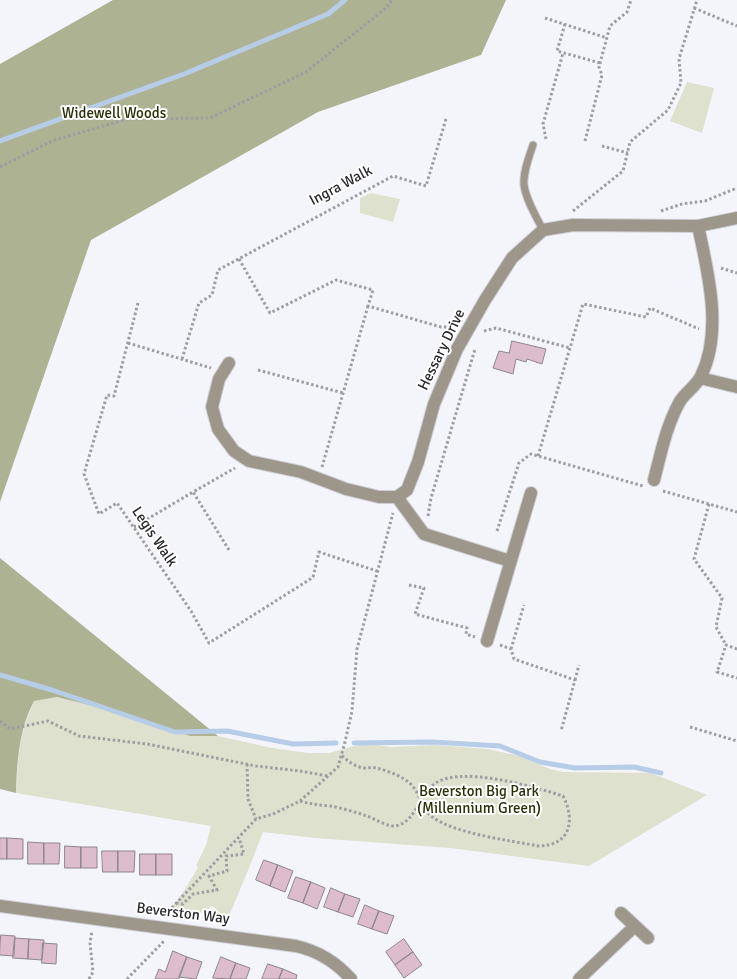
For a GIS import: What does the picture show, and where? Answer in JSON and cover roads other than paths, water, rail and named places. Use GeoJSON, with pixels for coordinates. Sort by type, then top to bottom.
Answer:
{"type":"FeatureCollection","features":[{"type":"Feature","properties":{"kind":"street"},"geometry":{"type":"LineString","coordinates":[[543,230],[573,225],[698,226],[737,218]]}},
{"type":"Feature","properties":{"kind":"street"},"geometry":{"type":"LineString","coordinates":[[652,486],[669,423],[680,400],[700,378],[710,349],[712,306],[709,274],[698,226]]}},
{"type":"Feature","properties":{"kind":"street","name":"Hessary Drive"},"geometry":{"type":"LineString","coordinates":[[397,497],[407,490],[418,462],[434,404],[457,349],[475,329],[512,258],[543,230]]}},
{"type":"Feature","properties":{"kind":"street"},"geometry":{"type":"LineString","coordinates":[[226,367],[219,379],[212,406],[218,429],[234,451],[249,461],[301,472],[346,489],[379,497],[397,497],[424,534],[510,561]]}},
{"type":"Feature","properties":{"kind":"street"},"geometry":{"type":"LineString","coordinates":[[700,378],[737,387]]}},
{"type":"Feature","properties":{"kind":"street"},"geometry":{"type":"LineString","coordinates":[[488,641],[531,493]]}},
{"type":"Feature","properties":{"kind":"street","name":"Beverston Way"},"geometry":{"type":"LineString","coordinates":[[0,906],[257,939],[311,950],[328,958],[344,970],[351,979]]}},
{"type":"Feature","properties":{"kind":"street"},"geometry":{"type":"LineString","coordinates":[[621,913],[648,938]]}},
{"type":"Feature","properties":{"kind":"street"},"geometry":{"type":"LineString","coordinates":[[579,979],[635,926]]}},
{"type":"Feature","properties":{"kind":"lane"},"geometry":{"type":"LineString","coordinates":[[533,145],[526,168],[524,184],[530,204],[543,230]]}},
{"type":"Feature","properties":{"kind":"waterway"},"geometry":{"type":"LineString","coordinates":[[0,141],[184,74],[328,14],[345,0]]}},
{"type":"Feature","properties":{"kind":"waterway"},"geometry":{"type":"LineString","coordinates":[[0,675],[52,690],[175,732],[227,731],[293,744],[336,743]]}},
{"type":"Feature","properties":{"kind":"waterway"},"geometry":{"type":"LineString","coordinates":[[354,743],[432,742],[500,746],[540,762],[575,768],[634,767],[661,773]]}},
{"type":"Feature","properties":{"kind":"park label","name":"Widewell Woods"},"geometry":{"type":"Point","coordinates":[114,114]}},
{"type":"Feature","properties":{"kind":"park label","name":"Beverston Big Park (Millennium Green)"},"geometry":{"type":"Point","coordinates":[479,800]}}]}
